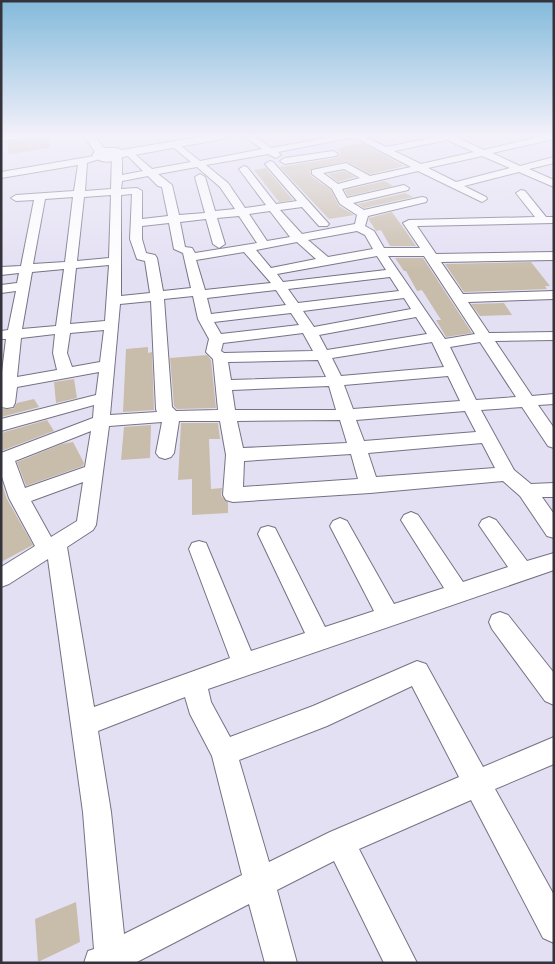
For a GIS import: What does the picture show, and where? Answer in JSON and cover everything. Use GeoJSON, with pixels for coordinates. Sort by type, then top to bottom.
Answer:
{"type":"FeatureCollection","features":[{"type":"Feature","properties":{"kind":"street"},"geometry":{"type":"LineString","coordinates":[[7,403],[5,384],[8,334],[24,286],[47,181]]}},
{"type":"Feature","properties":{"kind":"street"},"geometry":{"type":"LineString","coordinates":[[66,373],[60,353],[80,181]]}},
{"type":"Feature","properties":{"kind":"street"},"geometry":{"type":"LineString","coordinates":[[1,578],[86,525],[92,472],[101,421],[114,301],[116,181]]}},
{"type":"Feature","properties":{"kind":"street"},"geometry":{"type":"LineString","coordinates":[[16,198],[44,192],[78,194],[129,181]]}},
{"type":"Feature","properties":{"kind":"street"},"geometry":{"type":"LineString","coordinates":[[159,181],[167,185],[180,249],[188,251],[191,257],[206,319],[216,339],[213,352],[220,358],[322,354],[485,337],[554,336]]}},
{"type":"Feature","properties":{"kind":"street"},"geometry":{"type":"LineString","coordinates":[[162,184],[179,181]]}},
{"type":"Feature","properties":{"kind":"street"},"geometry":{"type":"LineString","coordinates":[[192,181],[211,216],[219,244]]}},
{"type":"Feature","properties":{"kind":"street"},"geometry":{"type":"LineString","coordinates":[[220,181],[264,245]]}},
{"type":"Feature","properties":{"kind":"street"},"geometry":{"type":"LineString","coordinates":[[257,181],[274,208],[299,238],[326,262]]}},
{"type":"Feature","properties":{"kind":"street"},"geometry":{"type":"LineString","coordinates":[[270,181],[305,203],[323,224]]}},
{"type":"Feature","properties":{"kind":"street"},"geometry":{"type":"LineString","coordinates":[[328,181],[336,187],[344,202],[370,233],[380,252],[438,341],[486,437],[507,474],[528,491],[554,530]]}},
{"type":"Feature","properties":{"kind":"street"},"geometry":{"type":"LineString","coordinates":[[336,187],[364,181]]}},
{"type":"Feature","properties":{"kind":"street"},"geometry":{"type":"LineString","coordinates":[[191,257],[299,238],[361,221],[422,200],[389,181]]}},
{"type":"Feature","properties":{"kind":"street"},"geometry":{"type":"LineString","coordinates":[[447,181],[482,199]]}},
{"type":"Feature","properties":{"kind":"street"},"geometry":{"type":"LineString","coordinates":[[455,185],[470,181]]}},
{"type":"Feature","properties":{"kind":"street"},"geometry":{"type":"LineString","coordinates":[[116,185],[136,190],[138,248],[141,256],[150,258],[158,296],[163,350],[164,409],[172,416]]}},
{"type":"Feature","properties":{"kind":"street"},"geometry":{"type":"LineString","coordinates":[[344,202],[404,188]]}},
{"type":"Feature","properties":{"kind":"street"},"geometry":{"type":"LineString","coordinates":[[521,194],[548,220]]}},
{"type":"Feature","properties":{"kind":"street"},"geometry":{"type":"LineString","coordinates":[[136,222],[211,216],[305,203]]}},
{"type":"Feature","properties":{"kind":"street"},"geometry":{"type":"LineString","coordinates":[[548,220],[409,223],[554,442]]}},
{"type":"Feature","properties":{"kind":"street"},"geometry":{"type":"LineString","coordinates":[[247,248],[280,286],[309,330],[322,354],[335,381],[370,486]]}},
{"type":"Feature","properties":{"kind":"street"},"geometry":{"type":"LineString","coordinates":[[269,272],[380,252],[430,255],[553,257]]}},
{"type":"Feature","properties":{"kind":"street"},"geometry":{"type":"LineString","coordinates":[[1,271],[115,261]]}},
{"type":"Feature","properties":{"kind":"street"},"geometry":{"type":"LineString","coordinates":[[114,301],[280,286],[394,273]]}},
{"type":"Feature","properties":{"kind":"street"},"geometry":{"type":"LineString","coordinates":[[1,289],[24,286]]}},
{"type":"Feature","properties":{"kind":"street"},"geometry":{"type":"LineString","coordinates":[[206,319],[407,294]]}},
{"type":"Feature","properties":{"kind":"street"},"geometry":{"type":"LineString","coordinates":[[459,298],[554,295]]}},
{"type":"Feature","properties":{"kind":"street"},"geometry":{"type":"LineString","coordinates":[[216,339],[309,330],[419,312]]}},
{"type":"Feature","properties":{"kind":"street"},"geometry":{"type":"LineString","coordinates":[[8,334],[111,325]]}},
{"type":"Feature","properties":{"kind":"street"},"geometry":{"type":"LineString","coordinates":[[220,358],[227,416],[235,455],[233,495],[507,474]]}},
{"type":"Feature","properties":{"kind":"street"},"geometry":{"type":"LineString","coordinates":[[5,384],[106,366]]}},
{"type":"Feature","properties":{"kind":"street"},"geometry":{"type":"LineString","coordinates":[[223,385],[335,381],[454,371]]}},
{"type":"Feature","properties":{"kind":"street"},"geometry":{"type":"LineString","coordinates":[[1,425],[102,398]]}},
{"type":"Feature","properties":{"kind":"street"},"geometry":{"type":"LineString","coordinates":[[554,399],[347,415],[172,416],[101,421],[3,459],[19,498],[51,546],[84,722],[97,812],[107,961],[259,881],[340,842],[475,782],[554,750]]}},
{"type":"Feature","properties":{"kind":"street"},"geometry":{"type":"LineString","coordinates":[[165,453],[172,416]]}},
{"type":"Feature","properties":{"kind":"street"},"geometry":{"type":"LineString","coordinates":[[235,455],[358,448],[486,437]]}},
{"type":"Feature","properties":{"kind":"street"},"geometry":{"type":"LineString","coordinates":[[19,498],[92,472]]}},
{"type":"Feature","properties":{"kind":"street"},"geometry":{"type":"LineString","coordinates":[[528,491],[554,490]]}},
{"type":"Feature","properties":{"kind":"street"},"geometry":{"type":"LineString","coordinates":[[410,520],[458,592]]}},
{"type":"Feature","properties":{"kind":"street"},"geometry":{"type":"LineString","coordinates":[[489,524],[522,570]]}},
{"type":"Feature","properties":{"kind":"street"},"geometry":{"type":"LineString","coordinates":[[340,526],[388,616]]}},
{"type":"Feature","properties":{"kind":"street"},"geometry":{"type":"LineString","coordinates":[[268,534],[319,639]]}},
{"type":"Feature","properties":{"kind":"street"},"geometry":{"type":"LineString","coordinates":[[199,549],[244,664]]}},
{"type":"Feature","properties":{"kind":"street"},"geometry":{"type":"LineString","coordinates":[[84,722],[194,681],[522,570],[554,561]]}},
{"type":"Feature","properties":{"kind":"street"},"geometry":{"type":"LineString","coordinates":[[500,622],[554,693]]}},
{"type":"Feature","properties":{"kind":"street"},"geometry":{"type":"LineString","coordinates":[[224,753],[318,717],[417,672],[554,927]]}},
{"type":"Feature","properties":{"kind":"street"},"geometry":{"type":"LineString","coordinates":[[194,681],[199,705],[224,753],[281,963]]}},
{"type":"Feature","properties":{"kind":"street"},"geometry":{"type":"LineString","coordinates":[[340,842],[401,963]]}},
{"type":"Feature","properties":{"kind":"building"},"geometry":{"type":"Polygon","coordinates":[[[263,181],[277,181],[293,200],[279,202],[263,181]]]}},
{"type":"Feature","properties":{"kind":"building"},"geometry":{"type":"Polygon","coordinates":[[[293,181],[318,181],[331,190],[339,206],[354,215],[329,219],[293,181]]]}},
{"type":"Feature","properties":{"kind":"building"},"geometry":{"type":"Polygon","coordinates":[[[385,181],[393,186],[348,196],[345,190],[385,181]]]}},
{"type":"Feature","properties":{"kind":"building"},"geometry":{"type":"Polygon","coordinates":[[[405,193],[413,197],[364,208],[358,204],[405,193]]]}},
{"type":"Feature","properties":{"kind":"building"},"geometry":{"type":"Polygon","coordinates":[[[392,212],[416,246],[390,246],[381,230],[376,231],[369,220],[369,218],[392,212]]]}},
{"type":"Feature","properties":{"kind":"building"},"geometry":{"type":"Polygon","coordinates":[[[395,258],[423,258],[472,333],[446,337],[436,320],[441,320],[422,290],[417,291],[406,271],[404,271],[395,258]]]}},
{"type":"Feature","properties":{"kind":"building"},"geometry":{"type":"Polygon","coordinates":[[[531,262],[550,286],[545,286],[547,289],[464,292],[445,264],[531,262]]]}},
{"type":"Feature","properties":{"kind":"building"},"geometry":{"type":"Polygon","coordinates":[[[504,303],[512,315],[480,316],[471,304],[504,303]]]}},
{"type":"Feature","properties":{"kind":"building"},"geometry":{"type":"Polygon","coordinates":[[[148,347],[148,353],[152,352],[154,410],[123,412],[126,349],[148,347]]]}},
{"type":"Feature","properties":{"kind":"building"},"geometry":{"type":"Polygon","coordinates":[[[207,355],[211,360],[216,408],[177,409],[174,406],[170,358],[207,355]]]}},
{"type":"Feature","properties":{"kind":"building"},"geometry":{"type":"Polygon","coordinates":[[[74,379],[77,398],[56,403],[54,382],[74,379]]]}},
{"type":"Feature","properties":{"kind":"building"},"geometry":{"type":"Polygon","coordinates":[[[34,399],[39,407],[1,417],[1,409],[13,409],[17,403],[34,399]]]}},
{"type":"Feature","properties":{"kind":"building"},"geometry":{"type":"Polygon","coordinates":[[[47,420],[54,431],[1,451],[1,433],[47,420]]]}},
{"type":"Feature","properties":{"kind":"building"},"geometry":{"type":"Polygon","coordinates":[[[181,423],[218,423],[220,439],[209,439],[211,489],[222,488],[221,496],[228,502],[228,513],[192,515],[192,479],[178,480],[181,423]]]}},
{"type":"Feature","properties":{"kind":"building"},"geometry":{"type":"Polygon","coordinates":[[[151,425],[150,458],[121,460],[124,427],[151,425]]]}},
{"type":"Feature","properties":{"kind":"building"},"geometry":{"type":"Polygon","coordinates":[[[73,442],[84,463],[83,466],[26,486],[17,462],[62,444],[73,442]]]}},
{"type":"Feature","properties":{"kind":"building"},"geometry":{"type":"Polygon","coordinates":[[[1,481],[7,499],[33,545],[1,562],[1,481]]]}},
{"type":"Feature","properties":{"kind":"building"},"geometry":{"type":"Polygon","coordinates":[[[76,902],[80,942],[38,962],[35,919],[76,902]]]}}]}
